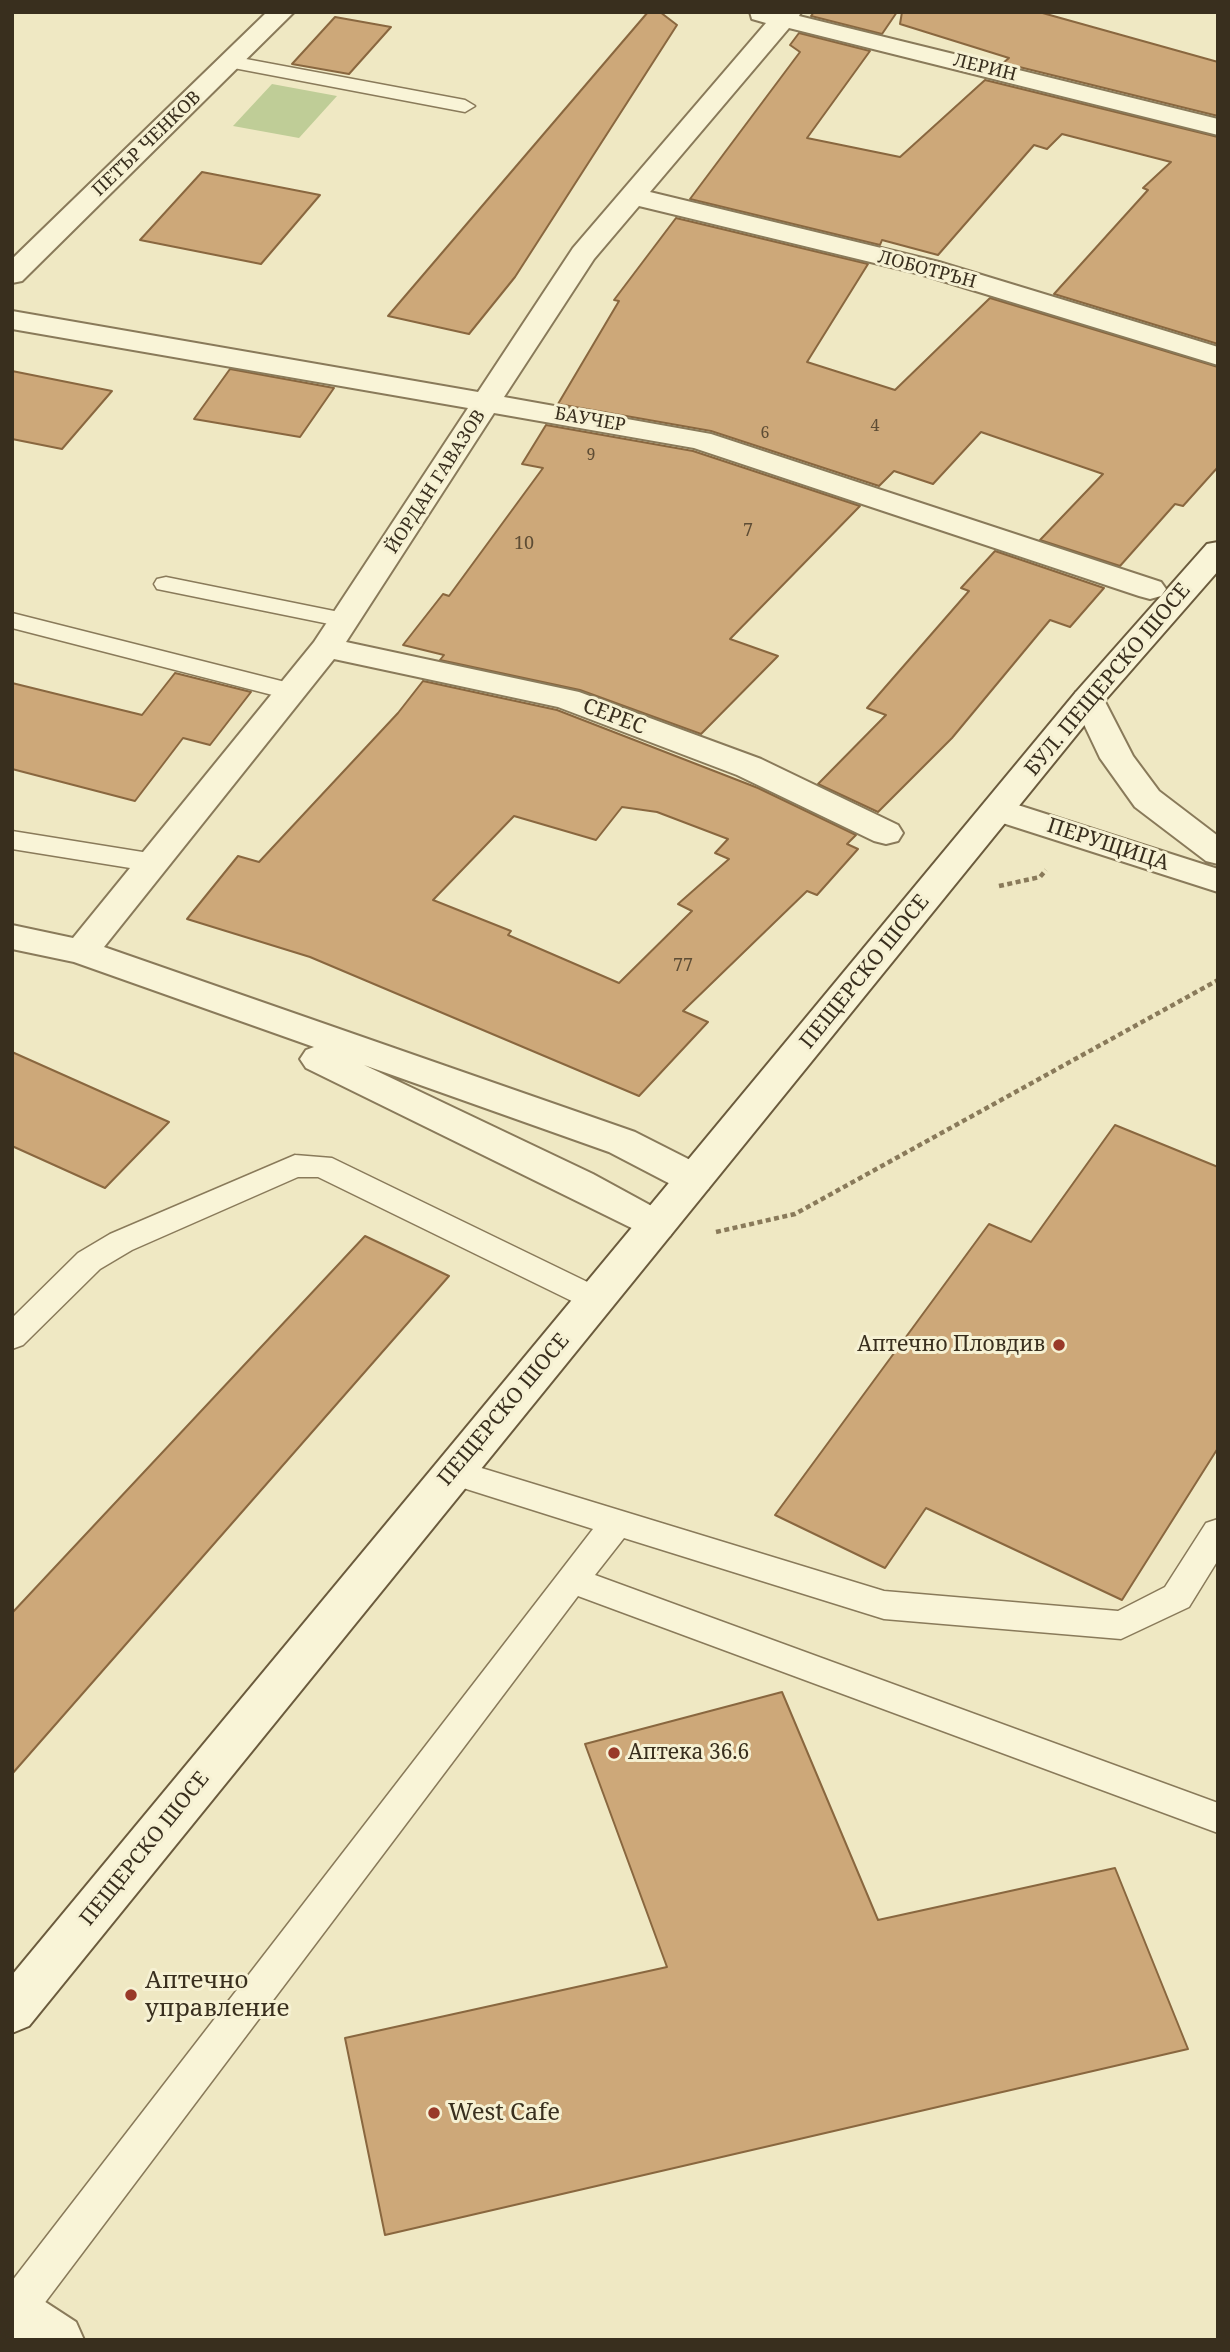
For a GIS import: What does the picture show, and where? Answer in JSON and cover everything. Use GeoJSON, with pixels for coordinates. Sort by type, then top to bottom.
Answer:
{"type":"FeatureCollection","features":[{"type":"Feature","properties":{"kind":"street","name":"ПЕТЪР ЧЕНКОВ"},"geometry":{"type":"LineString","coordinates":[[12,275],[282,12]]}},
{"type":"Feature","properties":{"kind":"street","name":"ЛЕРИН"},"geometry":{"type":"LineString","coordinates":[[752,12],[786,14],[1218,127]]}},
{"type":"Feature","properties":{"kind":"street","name":"ЙОРДАН ГАВАЗОВ"},"geometry":{"type":"LineString","coordinates":[[82,952],[326,648],[583,254],[786,14]]}},
{"type":"Feature","properties":{"kind":"street","name":"ЛОБОТРЪН"},"geometry":{"type":"LineString","coordinates":[[632,196],[929,268],[1218,356]]}},
{"type":"Feature","properties":{"kind":"street","name":"БАУЧЕР"},"geometry":{"type":"LineString","coordinates":[[12,320],[700,440],[1150,589]]}},
{"type":"Feature","properties":{"kind":"street","name":"БУЛ. ПЕЩЕРСКО ШОСЕ"},"geometry":{"type":"LineString","coordinates":[[999,810],[1088,699],[1218,551]]}},
{"type":"Feature","properties":{"kind":"street","name":"СЕРЕС"},"geometry":{"type":"LineString","coordinates":[[326,648],[567,699],[749,767],[886,833]]}},
{"type":"Feature","properties":{"kind":"street"},"geometry":{"type":"LineString","coordinates":[[1088,699],[1117,758],[1147,799],[1218,853]]}},
{"type":"Feature","properties":{"kind":"street","name":"ПЕРУЩИЦА"},"geometry":{"type":"LineString","coordinates":[[999,810],[1218,881]]}},
{"type":"Feature","properties":{"kind":"street","name":"ПЕЩЕРСКО ШОСЕ"},"geometry":{"type":"LineString","coordinates":[[12,2011],[452,1472],[999,810]]}},
{"type":"Feature","properties":{"kind":"street"},"geometry":{"type":"LineString","coordinates":[[12,937],[82,952],[622,1142],[695,1179]]}},
{"type":"Feature","properties":{"kind":"street"},"geometry":{"type":"LineString","coordinates":[[146,976],[579,1184],[656,1226]]}},
{"type":"Feature","properties":{"kind":"street"},"geometry":{"type":"LineString","coordinates":[[13,2311],[58,2340]]}},
{"type":"Feature","properties":{"kind":"lane"},"geometry":{"type":"LineString","coordinates":[[230,62],[465,106]]}},
{"type":"Feature","properties":{"kind":"lane"},"geometry":{"type":"LineString","coordinates":[[166,584],[344,620]]}},
{"type":"Feature","properties":{"kind":"lane"},"geometry":{"type":"LineString","coordinates":[[12,620],[292,692]]}},
{"type":"Feature","properties":{"kind":"lane"},"geometry":{"type":"LineString","coordinates":[[12,840],[155,863]]}},
{"type":"Feature","properties":{"kind":"lane"},"geometry":{"type":"LineString","coordinates":[[12,1337],[89,1261],[121,1242],[295,1166],[322,1166],[595,1299]]}},
{"type":"Feature","properties":{"kind":"lane"},"geometry":{"type":"LineString","coordinates":[[452,1472],[884,1605],[1121,1625],[1177,1597],[1218,1532]]}},
{"type":"Feature","properties":{"kind":"lane"},"geometry":{"type":"LineString","coordinates":[[13,2311],[570,1580],[617,1523]]}},
{"type":"Feature","properties":{"kind":"lane"},"geometry":{"type":"LineString","coordinates":[[570,1580],[1218,1818]]}},
{"type":"Feature","properties":{"kind":"path"},"geometry":{"type":"LineString","coordinates":[[656,1226],[720,1232],[795,1214],[1218,980]]}},
{"type":"Feature","properties":{"kind":"green space"},"geometry":{"type":"Polygon","coordinates":[[[272,84],[337,96],[299,138],[233,126],[272,84]]]}},
{"type":"Feature","properties":{"kind":"building"},"geometry":{"type":"Polygon","coordinates":[[[648,12],[660,12],[677,25],[515,277],[469,334],[388,316],[648,12]]]}},
{"type":"Feature","properties":{"kind":"building"},"geometry":{"type":"Polygon","coordinates":[[[814,12],[897,12],[882,34],[811,16],[814,12]]]}},
{"type":"Feature","properties":{"kind":"building"},"geometry":{"type":"Polygon","coordinates":[[[902,12],[1039,12],[1218,62],[1218,116],[1003,63],[1009,58],[900,24],[902,12]]]}},
{"type":"Feature","properties":{"kind":"building"},"geometry":{"type":"Polygon","coordinates":[[[335,17],[391,27],[349,74],[292,64],[335,17]]]}},
{"type":"Feature","properties":{"kind":"building"},"geometry":{"type":"Polygon","coordinates":[[[799,33],[870,51],[807,138],[900,157],[985,80],[1218,137],[1218,344],[1054,294],[1148,190],[1143,188],[1171,162],[1062,134],[1047,149],[1034,145],[938,255],[882,240],[880,245],[690,199],[800,52],[790,45],[799,33]]]}},
{"type":"Feature","properties":{"kind":"building"},"geometry":{"type":"Polygon","coordinates":[[[202,172],[320,195],[261,264],[140,240],[202,172]]]}},
{"type":"Feature","properties":{"kind":"building"},"geometry":{"type":"Polygon","coordinates":[[[676,218],[868,264],[807,362],[895,390],[990,298],[1218,367],[1218,467],[1183,506],[1175,504],[1120,566],[1040,540],[1103,474],[981,432],[933,484],[894,471],[879,486],[711,431],[558,404],[619,301],[614,300],[676,218]]]}},
{"type":"Feature","properties":{"kind":"building"},"geometry":{"type":"Polygon","coordinates":[[[230,369],[334,388],[300,437],[194,419],[230,369]]]}},
{"type":"Feature","properties":{"kind":"building"},"geometry":{"type":"Polygon","coordinates":[[[12,371],[112,391],[62,449],[12,439],[12,371]]]}},
{"type":"Feature","properties":{"kind":"building"},"geometry":{"type":"Polygon","coordinates":[[[546,425],[693,451],[860,506],[730,639],[778,656],[701,734],[580,690],[440,660],[444,655],[403,645],[443,594],[449,596],[543,468],[522,464],[546,425]]]}},
{"type":"Feature","properties":{"kind":"building"},"geometry":{"type":"Polygon","coordinates":[[[995,551],[1104,588],[1070,627],[1050,620],[952,738],[878,812],[818,784],[886,715],[867,708],[969,591],[961,588],[995,551]]]}},
{"type":"Feature","properties":{"kind":"building"},"geometry":{"type":"Polygon","coordinates":[[[175,673],[251,692],[210,745],[183,738],[135,801],[12,769],[12,683],[142,715],[175,673]]]}},
{"type":"Feature","properties":{"kind":"building"},"geometry":{"type":"Polygon","coordinates":[[[423,681],[557,710],[758,788],[856,835],[847,844],[858,849],[817,895],[807,891],[683,1011],[708,1022],[639,1096],[310,957],[187,919],[238,856],[259,862],[398,713],[423,681]],[[622,807],[596,840],[514,816],[433,900],[511,931],[508,935],[619,983],[692,911],[678,904],[729,859],[715,853],[728,839],[657,812],[622,807]]]}},
{"type":"Feature","properties":{"kind":"building"},"geometry":{"type":"Polygon","coordinates":[[[12,1052],[169,1122],[105,1188],[12,1146],[12,1052]]]}},
{"type":"Feature","properties":{"kind":"building","name":"Аптечно Пловдив"},"geometry":{"type":"Polygon","coordinates":[[[1115,1125],[1218,1167],[1218,1448],[1122,1600],[926,1508],[885,1568],[775,1515],[989,1224],[1031,1242],[1115,1125]]]}},
{"type":"Feature","properties":{"kind":"building"},"geometry":{"type":"Polygon","coordinates":[[[365,1236],[449,1276],[12,1774],[12,1613],[365,1236]]]}},
{"type":"Feature","properties":{"kind":"building"},"geometry":{"type":"Polygon","coordinates":[[[782,1692],[878,1920],[1115,1868],[1188,2049],[385,2235],[345,2038],[667,1967],[585,1744],[782,1692]]]}},
{"type":"Feature","properties":{"kind":"place","name":"Аптечно Пловдив"},"geometry":{"type":"Point","coordinates":[1059,1345]}},
{"type":"Feature","properties":{"kind":"place","name":"Аптека 36.6"},"geometry":{"type":"Point","coordinates":[614,1753]}},
{"type":"Feature","properties":{"kind":"place","name":"Аптечно управление"},"geometry":{"type":"Point","coordinates":[131,1995]}},
{"type":"Feature","properties":{"kind":"place","name":"West Cafe"},"geometry":{"type":"Point","coordinates":[434,2113]}}]}
